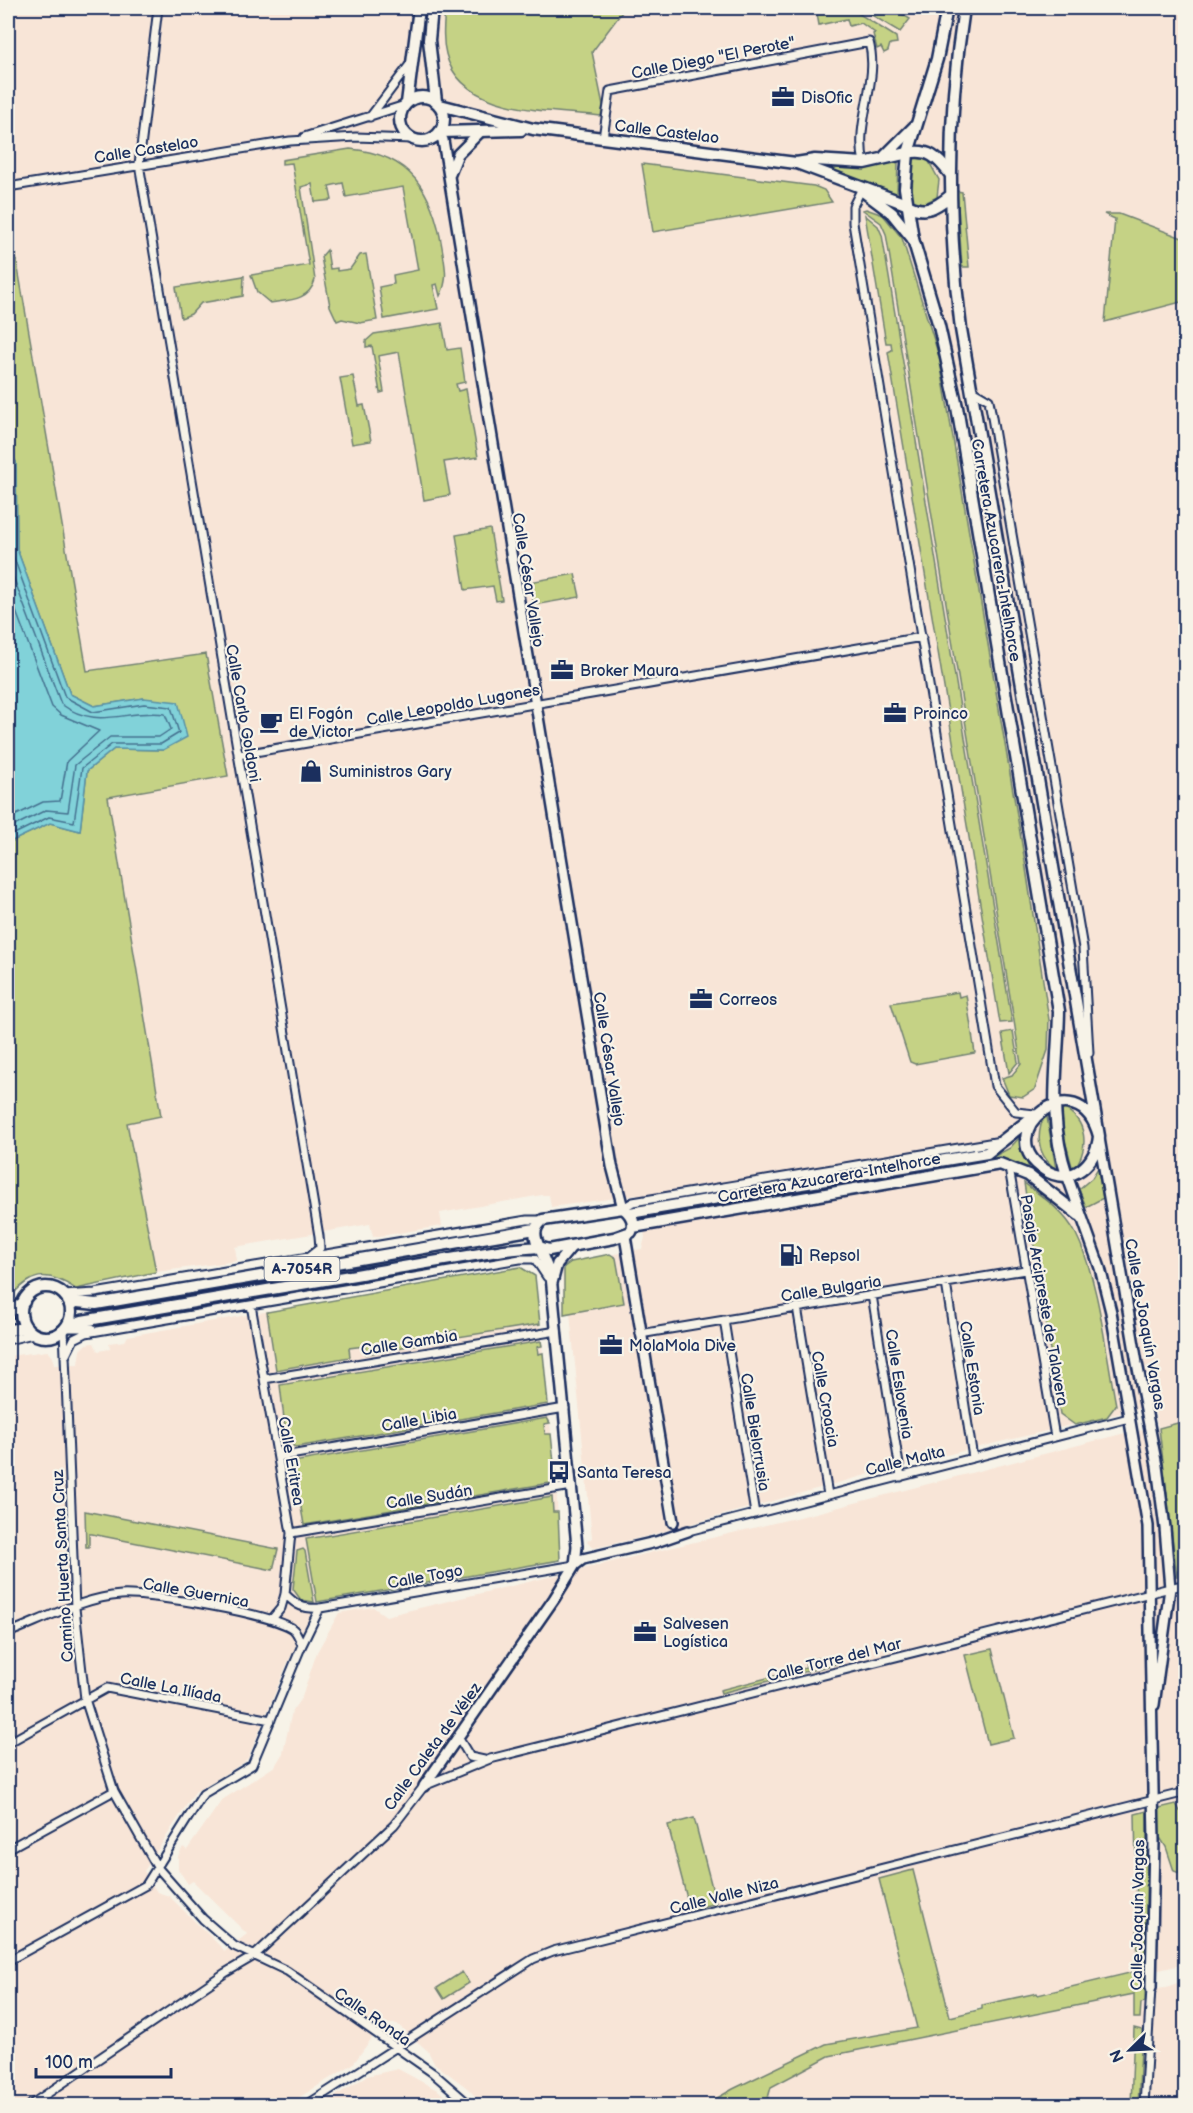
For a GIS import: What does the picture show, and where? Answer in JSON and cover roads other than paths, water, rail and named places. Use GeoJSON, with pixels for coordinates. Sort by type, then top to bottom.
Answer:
{"type":"FeatureCollection","features":[{"type":"Feature","properties":{"kind":"main road"},"geometry":{"type":"LineString","coordinates":[[419,8],[406,104],[400,115],[401,126],[412,139],[426,141],[440,133],[444,123],[438,103],[429,40],[432,8]]}},
{"type":"Feature","properties":{"kind":"main road","name":"Carretera Azucarera-Intelhorce"},"geometry":{"type":"LineString","coordinates":[[947,8],[937,59],[914,127],[908,153],[906,204],[913,239],[939,326],[957,407],[1059,1011],[1054,1104],[1061,1157],[1067,1175],[1049,1173],[1028,1175]]}},
{"type":"Feature","properties":{"kind":"main road","name":"Carretera Azucarera-Intelhorce"},"geometry":{"type":"LineString","coordinates":[[964,8],[951,115],[950,196],[954,273],[1099,1137]]}},
{"type":"Feature","properties":{"kind":"main road"},"geometry":{"type":"LineString","coordinates":[[406,104],[424,96],[438,103]]}},
{"type":"Feature","properties":{"kind":"main road","name":"Calle Castelao"},"geometry":{"type":"LineString","coordinates":[[438,103],[533,129],[796,163],[861,190],[906,204]]}},
{"type":"Feature","properties":{"kind":"main road"},"geometry":{"type":"LineString","coordinates":[[883,158],[914,127]]}},
{"type":"Feature","properties":{"kind":"main road","name":"Calle Castelao"},"geometry":{"type":"LineString","coordinates":[[440,133],[533,129]]}},
{"type":"Feature","properties":{"kind":"main road"},"geometry":{"type":"LineString","coordinates":[[908,153],[925,151],[933,155],[950,174]]}},
{"type":"Feature","properties":{"kind":"main road","name":"Calle Castelao"},"geometry":{"type":"LineString","coordinates":[[796,163],[815,160],[864,163],[908,153]]}},
{"type":"Feature","properties":{"kind":"main road"},"geometry":{"type":"LineString","coordinates":[[861,190],[892,213],[913,239]]}},
{"type":"Feature","properties":{"kind":"main road"},"geometry":{"type":"LineString","coordinates":[[906,204],[921,211],[932,209],[950,196]]}},
{"type":"Feature","properties":{"kind":"main road"},"geometry":{"type":"LineString","coordinates":[[1054,1104],[1066,1103],[1083,1110],[1096,1124],[1099,1137],[1098,1148],[1087,1166],[1067,1175]]}},
{"type":"Feature","properties":{"kind":"main road","name":"Carretera Azucarera-Intelhorce"},"geometry":{"type":"LineString","coordinates":[[543,1220],[626,1210],[987,1152],[1004,1141],[1024,1122],[1054,1104]]}},
{"type":"Feature","properties":{"kind":"main road"},"geometry":{"type":"LineString","coordinates":[[1036,1114],[1027,1135],[1028,1147],[1032,1158],[1049,1173]]}},
{"type":"Feature","properties":{"kind":"main road","name":"Carretera Azucarera-Intelhorce"},"geometry":{"type":"LineString","coordinates":[[629,1232],[1000,1164],[1028,1175],[1079,1215]]}},
{"type":"Feature","properties":{"kind":"main road"},"geometry":{"type":"LineString","coordinates":[[626,1210],[629,1232]]}},
{"type":"Feature","properties":{"kind":"main road"},"geometry":{"type":"LineString","coordinates":[[539,1247],[535,1238],[535,1229],[543,1220]]}},
{"type":"Feature","properties":{"kind":"main road","name":"A-7054R"},"geometry":{"type":"LineString","coordinates":[[8,1313],[24,1302],[28,1295],[42,1288],[58,1290],[66,1298],[96,1304],[535,1229]]}},
{"type":"Feature","properties":{"kind":"main road","name":"A-7054R"},"geometry":{"type":"LineString","coordinates":[[8,1330],[30,1331],[53,1336],[66,1328],[90,1320],[519,1249],[539,1247],[549,1250],[629,1232]]}},
{"type":"Feature","properties":{"kind":"main road"},"geometry":{"type":"LineString","coordinates":[[66,1298],[71,1314],[66,1328]]}},
{"type":"Feature","properties":{"kind":"main road"},"geometry":{"type":"LineString","coordinates":[[24,1302],[22,1315],[30,1331]]}},
{"type":"Feature","properties":{"kind":"street","name":"Calle Carlo Goldoni"},"geometry":{"type":"LineString","coordinates":[[158,8],[138,164],[319,1236],[320,1248],[306,1259]]}},
{"type":"Feature","properties":{"kind":"street","name":"Calle Diego \"El Perote\""},"geometry":{"type":"LineString","coordinates":[[603,138],[610,91],[869,42],[873,57],[860,141],[864,163]]}},
{"type":"Feature","properties":{"kind":"street"},"geometry":{"type":"LineString","coordinates":[[370,117],[396,85],[413,59]]}},
{"type":"Feature","properties":{"kind":"street","name":"Calle Castelao"},"geometry":{"type":"LineString","coordinates":[[290,141],[406,104]]}},
{"type":"Feature","properties":{"kind":"street"},"geometry":{"type":"LineString","coordinates":[[449,179],[458,154],[480,132]]}},
{"type":"Feature","properties":{"kind":"street","name":"Calle César Vallejo"},"geometry":{"type":"LineString","coordinates":[[440,133],[443,140],[534,704],[612,1166],[626,1210]]}},
{"type":"Feature","properties":{"kind":"street","name":"Calle Castelao"},"geometry":{"type":"LineString","coordinates":[[8,187],[290,141],[356,137],[412,139]]}},
{"type":"Feature","properties":{"kind":"street"},"geometry":{"type":"LineString","coordinates":[[861,190],[853,206],[853,222],[995,1086],[1016,1112],[1036,1114]]}},
{"type":"Feature","properties":{"kind":"street","name":"Carretera Azucarera-Intelhorce"},"geometry":{"type":"LineString","coordinates":[[972,390],[989,400],[1023,591],[1083,948],[1089,1027],[1088,1070]]}},
{"type":"Feature","properties":{"kind":"street","name":"Calle Leopoldo Lugones"},"geometry":{"type":"LineString","coordinates":[[238,755],[922,637]]}},
{"type":"Feature","properties":{"kind":"street","name":"Calle de Joaquín Vargas"},"geometry":{"type":"LineString","coordinates":[[1099,1137],[1137,1363],[1158,1466],[1170,1588]]}},
{"type":"Feature","properties":{"kind":"street","name":"Pasaje Arcipreste de Talavera"},"geometry":{"type":"LineString","coordinates":[[1009,1168],[1055,1437]]}},
{"type":"Feature","properties":{"kind":"street","name":"Calle de Joaquín Vargas"},"geometry":{"type":"LineString","coordinates":[[1067,1175],[1079,1215],[1100,1268],[1111,1312],[1148,1526],[1151,1593]]}},
{"type":"Feature","properties":{"kind":"street"},"geometry":{"type":"LineString","coordinates":[[66,1298],[527,1220],[543,1220]]}},
{"type":"Feature","properties":{"kind":"street"},"geometry":{"type":"LineString","coordinates":[[629,1232],[640,1334],[673,1522],[668,1533],[656,1542]]}},
{"type":"Feature","properties":{"kind":"street","name":"Calle Caleta de Vélez"},"geometry":{"type":"LineString","coordinates":[[551,1285],[557,1264],[572,1246]]}},
{"type":"Feature","properties":{"kind":"street","name":"Calle Caleta de Vélez"},"geometry":{"type":"LineString","coordinates":[[29,2106],[225,1973],[254,1956],[394,1825],[424,1786],[554,1599],[575,1565],[577,1546],[557,1331],[547,1264],[539,1247]]}},
{"type":"Feature","properties":{"kind":"street"},"geometry":{"type":"LineString","coordinates":[[487,1265],[519,1249]]}},
{"type":"Feature","properties":{"kind":"street"},"geometry":{"type":"LineString","coordinates":[[65,1357],[74,1339],[86,1333],[487,1265],[535,1259],[551,1285]]}},
{"type":"Feature","properties":{"kind":"street","name":"Calle Bulgaria"},"geometry":{"type":"LineString","coordinates":[[640,1334],[1026,1270]]}},
{"type":"Feature","properties":{"kind":"street","name":"Calle Estonia"},"geometry":{"type":"LineString","coordinates":[[946,1283],[974,1458]]}},
{"type":"Feature","properties":{"kind":"street","name":"Calle Eslovenia"},"geometry":{"type":"LineString","coordinates":[[872,1295],[901,1477]]}},
{"type":"Feature","properties":{"kind":"street","name":"Calle Eritrea"},"geometry":{"type":"LineString","coordinates":[[251,1305],[291,1533],[285,1594],[281,1608],[272,1619]]}},
{"type":"Feature","properties":{"kind":"street","name":"Calle Croacia"},"geometry":{"type":"LineString","coordinates":[[797,1307],[828,1495]]}},
{"type":"Feature","properties":{"kind":"street","name":"Calle Bielorrusia"},"geometry":{"type":"LineString","coordinates":[[724,1320],[755,1514]]}},
{"type":"Feature","properties":{"kind":"street"},"geometry":{"type":"LineString","coordinates":[[66,1328],[93,1328],[100,1331]]}},
{"type":"Feature","properties":{"kind":"street","name":"Camino Huerta Santa Cruz"},"geometry":{"type":"LineString","coordinates":[[66,1328],[65,1357],[75,1608],[85,1700],[114,1791],[157,1867],[203,1919],[234,1946],[254,1956]]}},
{"type":"Feature","properties":{"kind":"street"},"geometry":{"type":"LineString","coordinates":[[8,1340],[30,1331]]}},
{"type":"Feature","properties":{"kind":"street","name":"Calle Gambia"},"geometry":{"type":"LineString","coordinates":[[264,1379],[557,1331]]}},
{"type":"Feature","properties":{"kind":"street","name":"Calle Libia"},"geometry":{"type":"LineString","coordinates":[[278,1457],[564,1408]]}},
{"type":"Feature","properties":{"kind":"street","name":"Calle Malta"},"geometry":{"type":"LineString","coordinates":[[575,1565],[583,1559],[656,1542],[688,1531],[1129,1418]]}},
{"type":"Feature","properties":{"kind":"street","name":"Calle Sudán"},"geometry":{"type":"LineString","coordinates":[[291,1533],[572,1486]]}},
{"type":"Feature","properties":{"kind":"street"},"geometry":{"type":"LineString","coordinates":[[673,1522],[688,1531]]}},
{"type":"Feature","properties":{"kind":"street","name":"Calle Togo"},"geometry":{"type":"LineString","coordinates":[[285,1594],[296,1606],[306,1609],[320,1608],[575,1565]]}},
{"type":"Feature","properties":{"kind":"street","name":"Calle Torre del Mar"},"geometry":{"type":"LineString","coordinates":[[424,1786],[490,1760],[1185,1584]]}},
{"type":"Feature","properties":{"kind":"street","name":"Calle Joaquín Vargas"},"geometry":{"type":"LineString","coordinates":[[1152,1725],[1170,1588]]}},
{"type":"Feature","properties":{"kind":"street","name":"Calle Joaquín Vargas"},"geometry":{"type":"LineString","coordinates":[[1144,2106],[1151,1988],[1153,1800],[1152,1725],[1149,1697],[1151,1593]]}},
{"type":"Feature","properties":{"kind":"street","name":"Calle Guernica"},"geometry":{"type":"LineString","coordinates":[[8,1632],[93,1600],[121,1595],[144,1596],[272,1619],[294,1630],[302,1645]]}},
{"type":"Feature","properties":{"kind":"street"},"geometry":{"type":"LineString","coordinates":[[8,1961],[146,1885],[203,1794],[252,1765],[302,1645],[320,1608]]}},
{"type":"Feature","properties":{"kind":"street","name":"Calle La Ilíada"},"geometry":{"type":"LineString","coordinates":[[8,1743],[107,1688],[271,1720]]}},
{"type":"Feature","properties":{"kind":"street"},"geometry":{"type":"LineString","coordinates":[[458,1737],[470,1757],[490,1760]]}},
{"type":"Feature","properties":{"kind":"street"},"geometry":{"type":"LineString","coordinates":[[8,1849],[114,1791]]}},
{"type":"Feature","properties":{"kind":"street","name":"Calle Valle Niza"},"geometry":{"type":"LineString","coordinates":[[305,2106],[393,2047],[533,1959],[553,1952],[1185,1792]]}},
{"type":"Feature","properties":{"kind":"street","name":"Calle Ronda"},"geometry":{"type":"LineString","coordinates":[[254,1956],[287,1971],[433,2073],[471,2106]]}},
{"type":"Feature","properties":{"kind":"water"},"geometry":{"type":"Polygon","coordinates":[[[8,449],[16,462],[17,549],[70,694],[94,706],[144,698],[178,702],[187,737],[163,750],[114,749],[87,771],[80,831],[50,823],[8,843],[8,449]]]}},
{"type":"Feature","properties":{"kind":"place","name":"DisOfic"},"geometry":{"type":"Point","coordinates":[783,97]}},
{"type":"Feature","properties":{"kind":"place","name":"Broker Maura"},"geometry":{"type":"Point","coordinates":[562,670]}},
{"type":"Feature","properties":{"kind":"place","name":"Proinco"},"geometry":{"type":"Point","coordinates":[895,713]}},
{"type":"Feature","properties":{"kind":"place","name":"El Fogón de Victor"},"geometry":{"type":"Point","coordinates":[271,722]}},
{"type":"Feature","properties":{"kind":"place","name":"Suministros Gary"},"geometry":{"type":"Point","coordinates":[311,771]}},
{"type":"Feature","properties":{"kind":"place","name":"Correos"},"geometry":{"type":"Point","coordinates":[701,999]}},
{"type":"Feature","properties":{"kind":"place","name":"Repsol"},"geometry":{"type":"Point","coordinates":[791,1255]}},
{"type":"Feature","properties":{"kind":"place","name":"MolaMola Dive"},"geometry":{"type":"Point","coordinates":[611,1345]}},
{"type":"Feature","properties":{"kind":"place","name":"Santa Teresa"},"geometry":{"type":"Point","coordinates":[559,1472]}},
{"type":"Feature","properties":{"kind":"place","name":"Salvesen Logística"},"geometry":{"type":"Point","coordinates":[645,1632]}}]}
